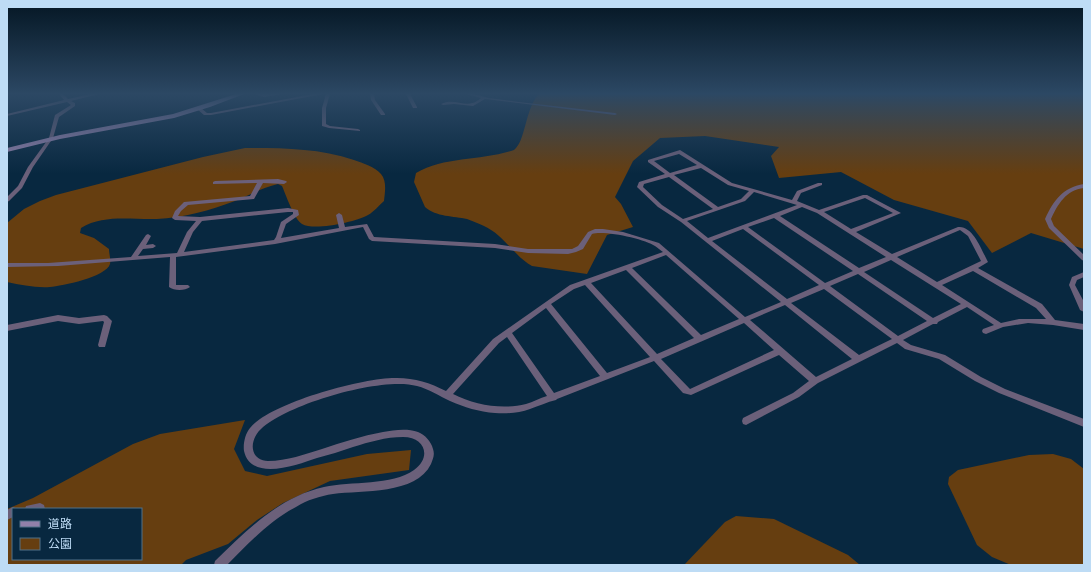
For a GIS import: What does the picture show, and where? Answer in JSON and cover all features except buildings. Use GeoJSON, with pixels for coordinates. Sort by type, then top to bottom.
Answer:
{"type":"FeatureCollection","features":[{"type":"Feature","properties":{"kind":"street"},"geometry":{"type":"LineString","coordinates":[[7,200],[20,187],[31,167],[41,154],[50,139],[56,121]]}},
{"type":"Feature","properties":{"kind":"street"},"geometry":{"type":"LineString","coordinates":[[7,150],[50,139],[149,121]]}},
{"type":"Feature","properties":{"kind":"street"},"geometry":{"type":"LineString","coordinates":[[324,121],[324,125],[329,127],[358,130]]}},
{"type":"Feature","properties":{"kind":"street"},"geometry":{"type":"LineString","coordinates":[[717,209],[650,161],[680,152],[730,184],[794,202],[819,212],[999,325]]}},
{"type":"Feature","properties":{"kind":"street"},"geometry":{"type":"LineString","coordinates":[[701,166],[641,183],[640,187],[655,202],[708,240],[858,359]]}},
{"type":"Feature","properties":{"kind":"street"},"geometry":{"type":"LineString","coordinates":[[261,182],[252,198],[186,203],[183,205],[175,218],[200,219],[288,210],[296,211],[296,215],[294,217],[283,223],[279,237],[275,242]]}},
{"type":"Feature","properties":{"kind":"street"},"geometry":{"type":"LineString","coordinates":[[215,183],[284,182]]}},
{"type":"Feature","properties":{"kind":"street"},"geometry":{"type":"LineString","coordinates":[[794,202],[798,192],[820,184]]}},
{"type":"Feature","properties":{"kind":"street"},"geometry":{"type":"LineString","coordinates":[[1084,186],[1071,188],[1066,191],[1055,204],[1048,219],[1051,227],[1084,259]]}},
{"type":"Feature","properties":{"kind":"street"},"geometry":{"type":"LineString","coordinates":[[683,221],[743,200],[752,191]]}},
{"type":"Feature","properties":{"kind":"street"},"geometry":{"type":"LineString","coordinates":[[819,212],[865,196],[898,213],[850,232]]}},
{"type":"Feature","properties":{"kind":"street"},"geometry":{"type":"LineString","coordinates":[[708,240],[803,205]]}},
{"type":"Feature","properties":{"kind":"street"},"geometry":{"type":"LineString","coordinates":[[339,214],[343,230]]}},
{"type":"Feature","properties":{"kind":"street"},"geometry":{"type":"LineString","coordinates":[[776,216],[934,322]]}},
{"type":"Feature","properties":{"kind":"street"},"geometry":{"type":"LineString","coordinates":[[186,287],[173,287],[176,255],[200,219]]}},
{"type":"Feature","properties":{"kind":"street"},"geometry":{"type":"LineString","coordinates":[[7,265],[132,259],[176,255],[275,242],[366,226],[372,239],[495,246],[528,251],[568,252],[582,248],[590,233],[604,230],[657,244],[815,381]]}},
{"type":"Feature","properties":{"kind":"street"},"geometry":{"type":"LineString","coordinates":[[744,227],[908,347],[942,357],[978,379],[1002,391],[1084,423]]}},
{"type":"Feature","properties":{"kind":"street"},"geometry":{"type":"LineString","coordinates":[[219,565],[262,524],[277,512],[290,505],[321,492],[401,482],[420,472],[426,465],[429,458],[429,450],[422,438],[414,434],[402,432],[382,435],[288,463],[273,465],[262,464],[255,461],[250,454],[248,446],[250,436],[264,420],[273,414],[364,384],[389,380],[417,383],[478,407],[505,410],[527,407],[655,358],[960,228],[971,235],[985,262],[937,285]]}},
{"type":"Feature","properties":{"kind":"street"},"geometry":{"type":"LineString","coordinates":[[132,259],[148,236]]}},
{"type":"Feature","properties":{"kind":"street"},"geometry":{"type":"LineString","coordinates":[[141,247],[153,246]]}},
{"type":"Feature","properties":{"kind":"street"},"geometry":{"type":"LineString","coordinates":[[447,395],[496,342],[572,287],[667,253]]}},
{"type":"Feature","properties":{"kind":"street"},"geometry":{"type":"LineString","coordinates":[[626,267],[700,339]]}},
{"type":"Feature","properties":{"kind":"street"},"geometry":{"type":"LineString","coordinates":[[973,268],[1039,306],[1053,322]]}},
{"type":"Feature","properties":{"kind":"street"},"geometry":{"type":"LineString","coordinates":[[1084,274],[1074,279],[1072,284],[1084,310]]}},
{"type":"Feature","properties":{"kind":"street"},"geometry":{"type":"LineString","coordinates":[[586,282],[686,391],[691,392],[780,351]]}},
{"type":"Feature","properties":{"kind":"street"},"geometry":{"type":"LineString","coordinates":[[547,304],[606,377]]}},
{"type":"Feature","properties":{"kind":"street"},"geometry":{"type":"LineString","coordinates":[[746,421],[796,395],[815,381],[967,304]]}},
{"type":"Feature","properties":{"kind":"street"},"geometry":{"type":"LineString","coordinates":[[7,328],[53,318],[78,321],[104,318],[108,321],[102,345]]}},
{"type":"Feature","properties":{"kind":"street"},"geometry":{"type":"LineString","coordinates":[[986,330],[999,325],[1028,321],[1053,322],[1084,327]]}},
{"type":"Feature","properties":{"kind":"street"},"geometry":{"type":"LineString","coordinates":[[508,333],[553,398]]}},
{"type":"Feature","properties":{"kind":"green space"},"geometry":{"type":"Polygon","coordinates":[[[527,121],[1084,121],[1084,249],[1031,233],[992,253],[968,221],[894,200],[841,172],[779,178],[771,156],[779,147],[705,136],[660,138],[633,161],[615,197],[621,204],[633,227],[607,235],[587,274],[532,266],[491,230],[484,226],[467,219],[434,213],[429,210],[425,207],[414,182],[416,173],[427,168],[451,161],[489,156],[514,150],[518,146],[527,121]]]}},
{"type":"Feature","properties":{"kind":"green space"},"geometry":{"type":"Polygon","coordinates":[[[245,148],[313,151],[361,162],[376,169],[383,177],[385,187],[384,201],[370,214],[362,218],[335,225],[316,227],[308,226],[302,224],[296,217],[282,186],[278,184],[235,201],[187,215],[157,219],[109,219],[99,221],[81,228],[80,233],[94,238],[109,249],[110,264],[107,269],[101,273],[83,280],[50,287],[34,287],[7,282],[7,223],[24,209],[56,195],[203,157],[245,148]]]}},
{"type":"Feature","properties":{"kind":"green space"},"geometry":{"type":"Polygon","coordinates":[[[245,420],[234,449],[245,471],[267,476],[367,454],[411,450],[409,470],[330,481],[283,503],[257,520],[228,544],[186,560],[181,565],[7,565],[7,509],[33,498],[133,444],[160,434],[245,420]]]}},
{"type":"Feature","properties":{"kind":"green space"},"geometry":{"type":"Polygon","coordinates":[[[1053,454],[1071,459],[1084,469],[1084,565],[1011,565],[992,557],[977,545],[948,484],[949,477],[958,470],[1029,455],[1053,454]]]}},
{"type":"Feature","properties":{"kind":"green space"},"geometry":{"type":"Polygon","coordinates":[[[736,516],[774,519],[848,555],[860,565],[684,565],[725,522],[736,516]]]}}]}
